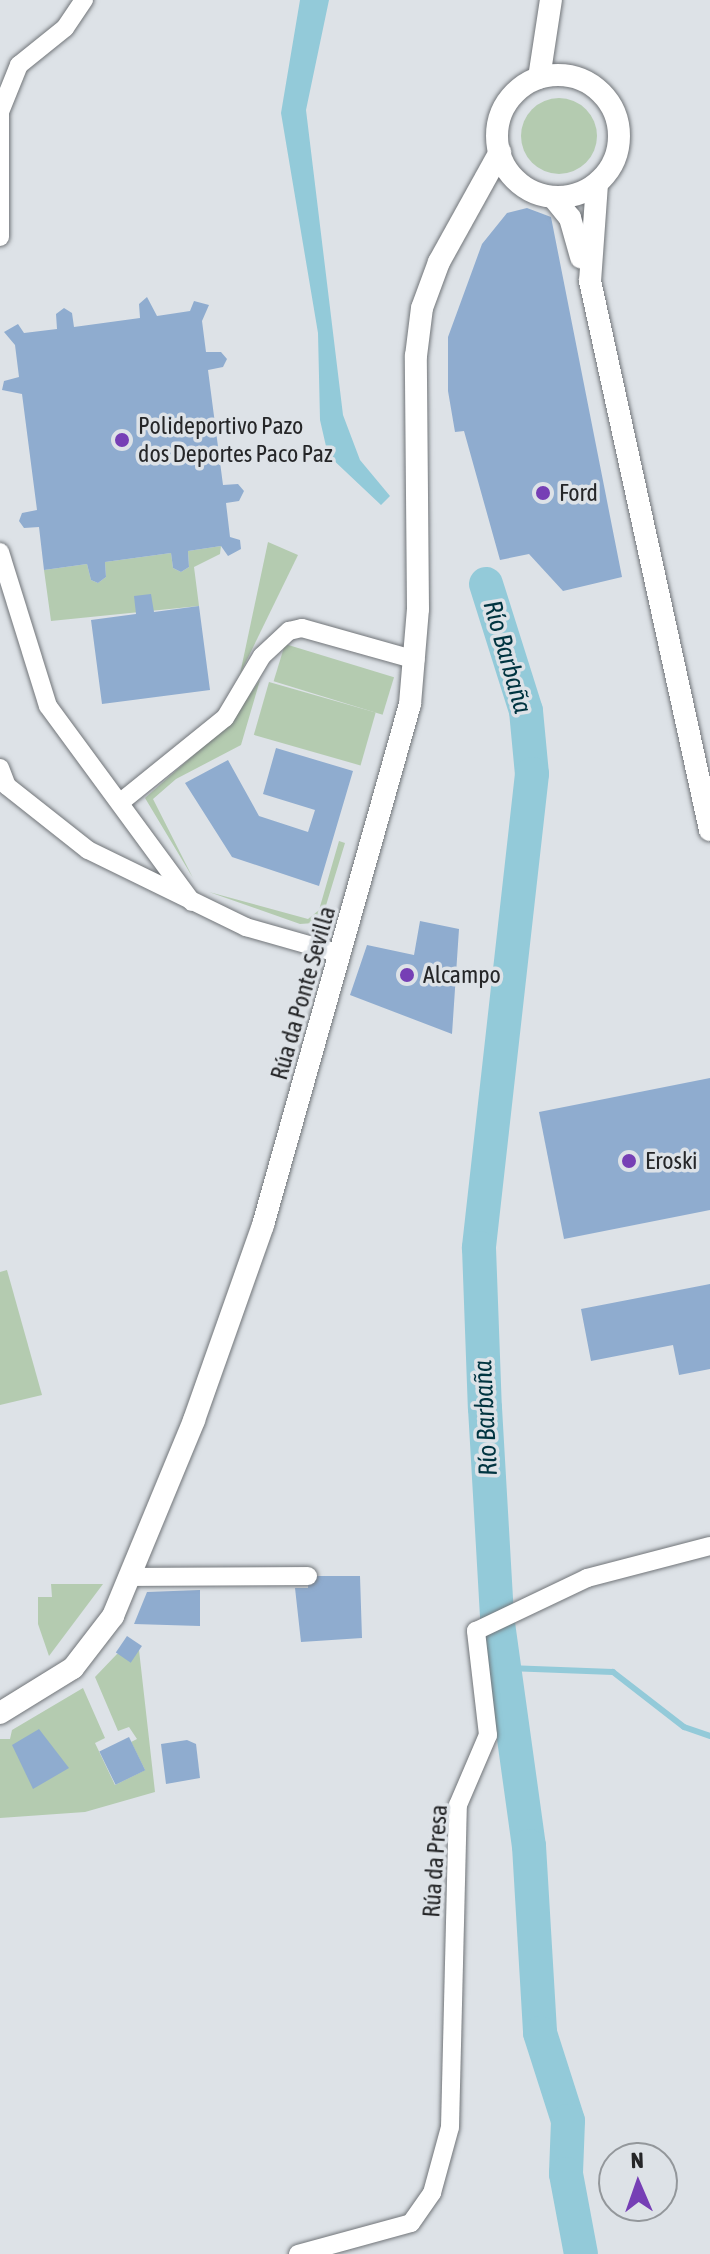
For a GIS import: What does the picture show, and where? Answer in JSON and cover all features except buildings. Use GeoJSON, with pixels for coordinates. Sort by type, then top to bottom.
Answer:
{"type":"FeatureCollection","features":[{"type":"Feature","properties":{"kind":"street"},"geometry":{"type":"LineString","coordinates":[[0,237],[0,112],[19,65],[65,28],[84,0]]}},
{"type":"Feature","properties":{"kind":"street"},"geometry":{"type":"LineString","coordinates":[[539,78],[552,9]]}},
{"type":"Feature","properties":{"kind":"street"},"geometry":{"type":"LineString","coordinates":[[552,9],[581,79]]}},
{"type":"Feature","properties":{"kind":"street"},"geometry":{"type":"LineString","coordinates":[[590,281],[597,184],[616,155],[617,123],[601,92],[581,79],[539,78],[507,103],[499,121],[500,152],[522,184],[553,197],[570,218],[590,281],[710,830]]}},
{"type":"Feature","properties":{"kind":"street","name":"Rúa da Ponte Sevilla"},"geometry":{"type":"LineString","coordinates":[[0,1713],[73,1668],[110,1621],[130,1577],[263,1225],[410,704],[416,660],[418,331],[433,276],[467,219],[500,152]]}},
{"type":"Feature","properties":{"kind":"street","name":"Rúa da Ponte Sevilla"},"geometry":{"type":"LineString","coordinates":[[467,219],[522,184]]}},
{"type":"Feature","properties":{"kind":"street"},"geometry":{"type":"LineString","coordinates":[[553,197],[597,184]]}},
{"type":"Feature","properties":{"kind":"street"},"geometry":{"type":"LineString","coordinates":[[0,552],[48,706],[63,733],[122,801],[192,902]]}},
{"type":"Feature","properties":{"kind":"street"},"geometry":{"type":"LineString","coordinates":[[122,801],[225,718],[262,656],[289,631],[302,628],[416,660]]}},
{"type":"Feature","properties":{"kind":"street"},"geometry":{"type":"LineString","coordinates":[[0,768],[7,786],[88,850],[246,927],[341,954]]}},
{"type":"Feature","properties":{"kind":"street","name":"Rúa da Presa"},"geometry":{"type":"LineString","coordinates":[[298,2254],[411,2223],[432,2193],[450,2127],[458,1805],[488,1735],[476,1631],[587,1578],[710,1546]]}},
{"type":"Feature","properties":{"kind":"street"},"geometry":{"type":"LineString","coordinates":[[130,1577],[167,1582],[308,1576]]}},
{"type":"Feature","properties":{"kind":"green space"},"geometry":{"type":"Polygon","coordinates":[[[559,98],[574,101],[586,109],[594,121],[597,136],[594,151],[586,163],[574,171],[559,174],[544,171],[532,163],[524,151],[521,136],[524,121],[532,109],[544,101],[559,98]]]}},
{"type":"Feature","properties":{"kind":"green space"},"geometry":{"type":"Polygon","coordinates":[[[268,542],[298,555],[240,674],[268,542]]]}},
{"type":"Feature","properties":{"kind":"green space"},"geometry":{"type":"Polygon","coordinates":[[[221,546],[220,554],[194,567],[199,606],[51,621],[44,570],[87,564],[91,580],[98,583],[106,577],[105,562],[171,553],[173,568],[181,572],[189,567],[188,551],[221,546]]]}},
{"type":"Feature","properties":{"kind":"green space"},"geometry":{"type":"Polygon","coordinates":[[[285,644],[394,677],[383,715],[274,681],[285,644]]]}},
{"type":"Feature","properties":{"kind":"green space"},"geometry":{"type":"Polygon","coordinates":[[[260,680],[241,745],[176,779],[153,799],[193,878],[145,798],[229,724],[260,680]]]}},
{"type":"Feature","properties":{"kind":"green space"},"geometry":{"type":"Polygon","coordinates":[[[269,682],[376,713],[361,765],[254,735],[269,682]]]}},
{"type":"Feature","properties":{"kind":"green space"},"geometry":{"type":"Polygon","coordinates":[[[339,841],[345,843],[324,912],[314,923],[300,924],[209,892],[308,919],[319,910],[339,841]]]}},
{"type":"Feature","properties":{"kind":"green space"},"geometry":{"type":"Polygon","coordinates":[[[7,1270],[42,1395],[0,1405],[0,1272],[7,1270]]]}},
{"type":"Feature","properties":{"kind":"green space"},"geometry":{"type":"Polygon","coordinates":[[[51,1584],[103,1584],[49,1656],[38,1624],[38,1597],[52,1597],[51,1584]]]}},
{"type":"Feature","properties":{"kind":"green space"},"geometry":{"type":"Polygon","coordinates":[[[139,1650],[155,1792],[85,1812],[0,1818],[0,1739],[10,1739],[12,1730],[83,1688],[105,1738],[95,1743],[115,1785],[145,1770],[131,1742],[137,1739],[129,1727],[118,1731],[95,1677],[117,1654],[139,1650]]]}},
{"type":"Feature","properties":{"kind":"water"},"geometry":{"type":"Polygon","coordinates":[[[300,0],[329,0],[306,110],[343,415],[360,460],[390,496],[381,505],[328,455],[320,420],[318,333],[281,113],[300,0]]]}},
{"type":"Feature","properties":{"kind":"waterway","name":"Río Barbaña"},"geometry":{"type":"LineString","coordinates":[[486,584],[526,711],[532,774],[479,1248],[485,1408],[497,1616],[529,1846],[540,2033],[568,2121],[566,2174],[581,2254]]}},
{"type":"Feature","properties":{"kind":"waterway"},"geometry":{"type":"LineString","coordinates":[[505,1668],[613,1672],[684,1727],[710,1736]]}},
{"type":"Feature","properties":{"kind":"place","name":"Polideportivo Pazo dos Deportes Paco Paz"},"geometry":{"type":"Point","coordinates":[122,440]}},
{"type":"Feature","properties":{"kind":"place","name":"Ford"},"geometry":{"type":"Point","coordinates":[543,493]}},
{"type":"Feature","properties":{"kind":"place","name":"Alcampo"},"geometry":{"type":"Point","coordinates":[407,975]}},
{"type":"Feature","properties":{"kind":"place","name":"Eroski"},"geometry":{"type":"Point","coordinates":[629,1161]}}]}
